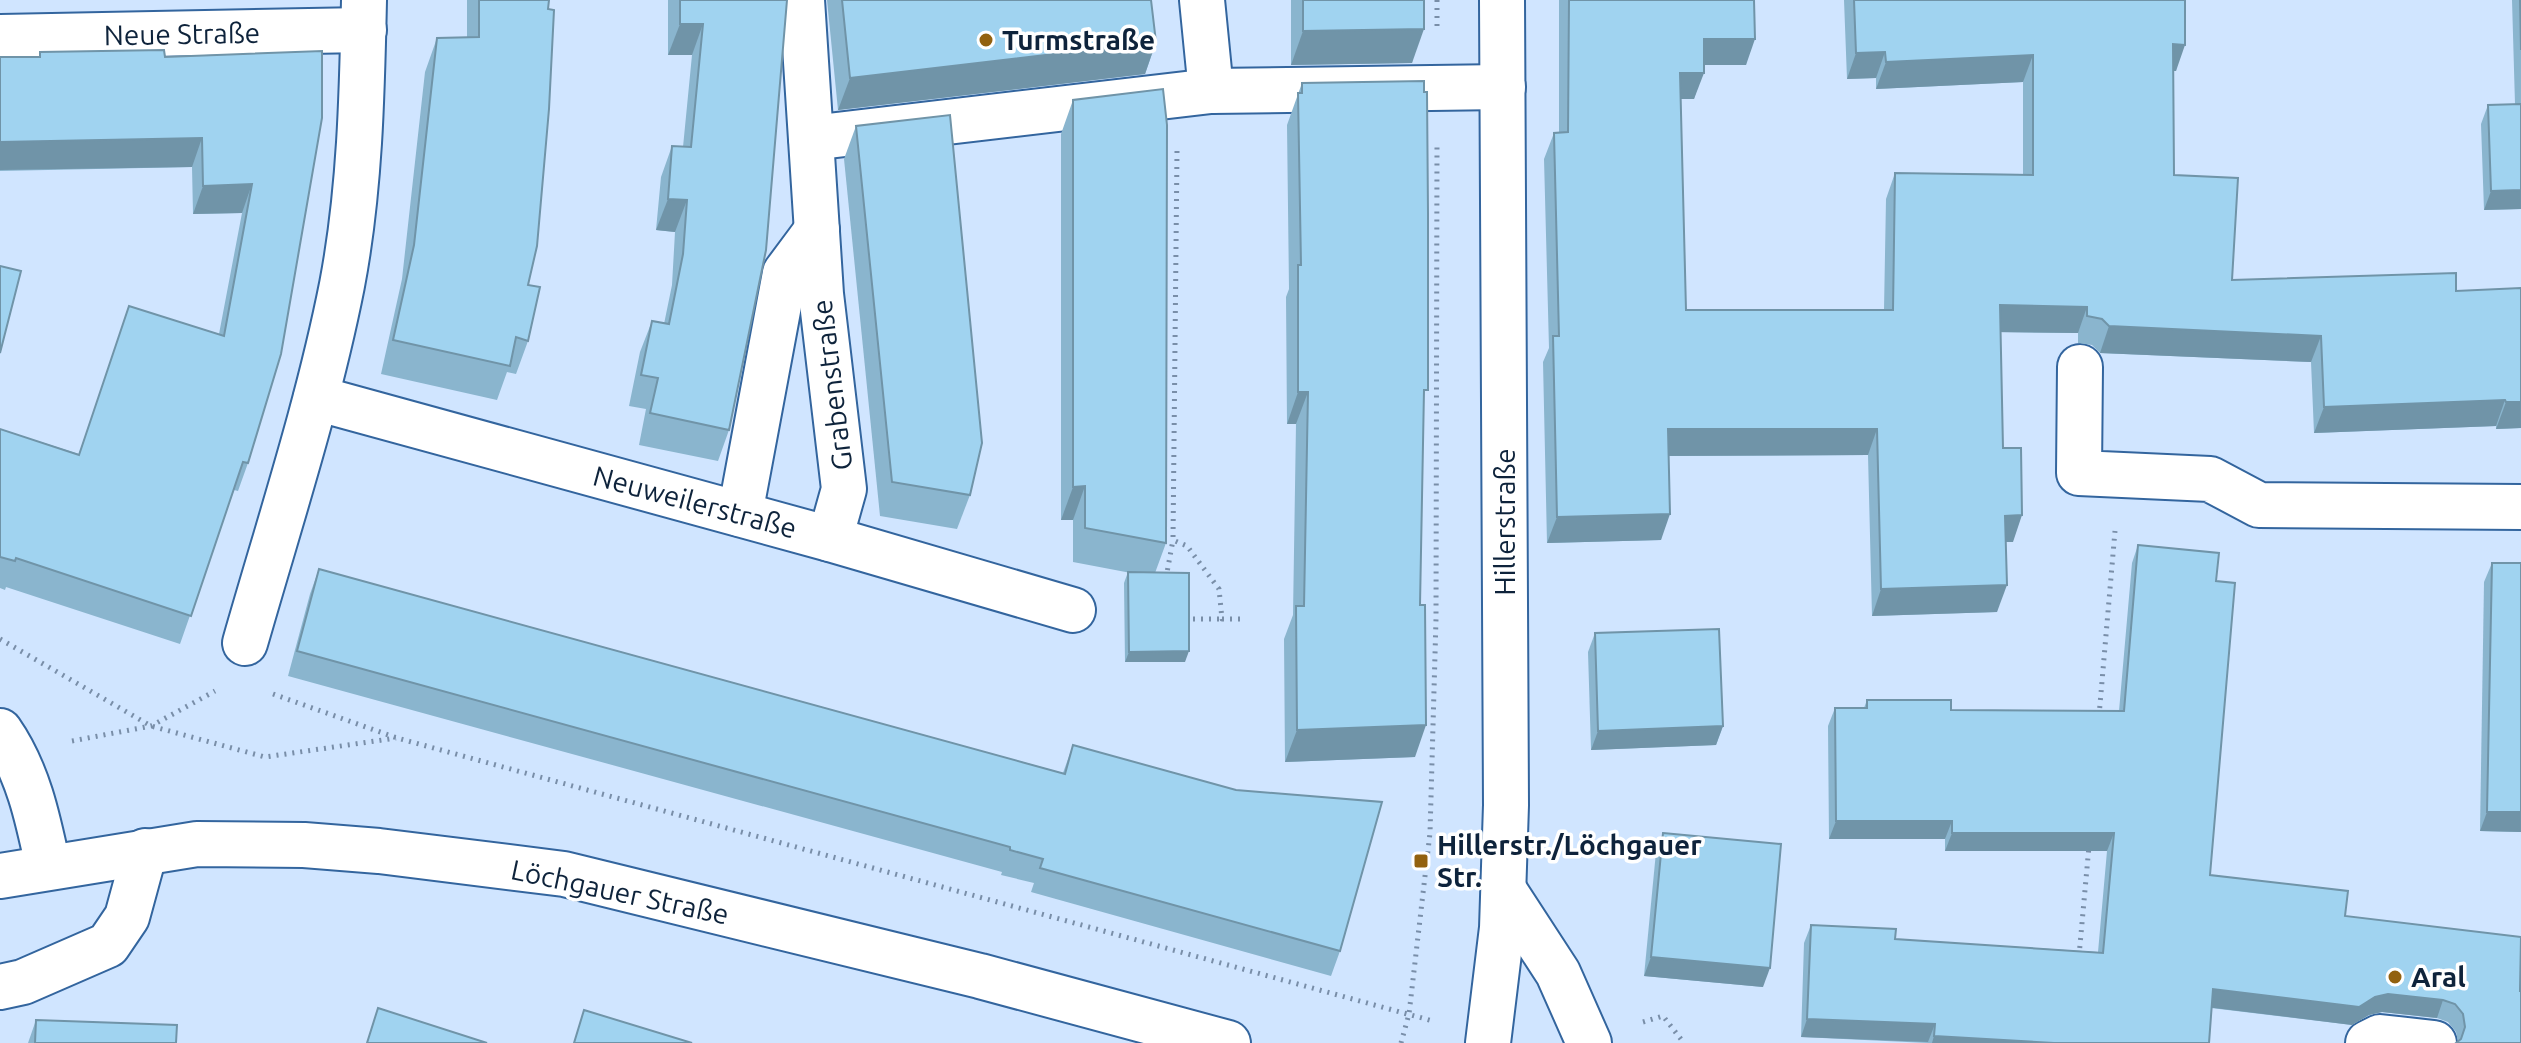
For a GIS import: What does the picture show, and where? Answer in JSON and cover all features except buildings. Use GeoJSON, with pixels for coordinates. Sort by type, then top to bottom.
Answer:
{"type":"FeatureCollection","features":[{"type":"Feature","properties":{"kind":"street","name":"Grabenstraße"},"geometry":{"type":"LineString","coordinates":[[802,0],[821,294],[844,489],[830,539]]}},
{"type":"Feature","properties":{"kind":"street"},"geometry":{"type":"LineString","coordinates":[[1202,0],[1211,91]]}},
{"type":"Feature","properties":{"kind":"street","name":"Hillerstraße"},"geometry":{"type":"LineString","coordinates":[[1488,1043],[1504,890],[1502,0]]}},
{"type":"Feature","properties":{"kind":"street"},"geometry":{"type":"LineString","coordinates":[[245,643],[316,398],[342,283],[359,154],[364,15]]}},
{"type":"Feature","properties":{"kind":"street","name":"Neue Straße"},"geometry":{"type":"LineString","coordinates":[[0,37],[364,15]]}},
{"type":"Feature","properties":{"kind":"street"},"geometry":{"type":"LineString","coordinates":[[811,138],[1211,91],[1503,87]]}},
{"type":"Feature","properties":{"kind":"street","name":"Grabenstraße"},"geometry":{"type":"LineString","coordinates":[[740,514],[785,273],[817,230]]}},
{"type":"Feature","properties":{"kind":"street"},"geometry":{"type":"LineString","coordinates":[[2080,367],[2079,473],[2210,479],[2259,505],[2521,507]]}},
{"type":"Feature","properties":{"kind":"street","name":"Neuweilerstraße"},"geometry":{"type":"LineString","coordinates":[[316,398],[830,539],[1073,610]]}},
{"type":"Feature","properties":{"kind":"street"},"geometry":{"type":"LineString","coordinates":[[7,741],[37,812],[48,866]]}},
{"type":"Feature","properties":{"kind":"street","name":"Löchgauer Straße"},"geometry":{"type":"LineString","coordinates":[[0,876],[197,844],[304,845],[564,874],[980,976],[1228,1043]]}},
{"type":"Feature","properties":{"kind":"street"},"geometry":{"type":"LineString","coordinates":[[0,987],[23,982],[108,945],[127,917],[145,851]]}},
{"type":"Feature","properties":{"kind":"street"},"geometry":{"type":"LineString","coordinates":[[1504,890],[1558,973],[1589,1043]]}},
{"type":"Feature","properties":{"kind":"street"},"geometry":{"type":"LineString","coordinates":[[2374,1040],[2434,1043]]}},
{"type":"Feature","properties":{"kind":"path"},"geometry":{"type":"LineString","coordinates":[[1401,1043],[1409,1014],[1430,818],[1436,619],[1437,0]]}},
{"type":"Feature","properties":{"kind":"path"},"geometry":{"type":"LineString","coordinates":[[1164,584],[1173,540],[1177,151],[1211,91]]}},
{"type":"Feature","properties":{"kind":"path"},"geometry":{"type":"LineString","coordinates":[[1173,540],[1187,546],[1219,589],[1222,619]]}},
{"type":"Feature","properties":{"kind":"path"},"geometry":{"type":"LineString","coordinates":[[2099,716],[2114,545]]}},
{"type":"Feature","properties":{"kind":"path"},"geometry":{"type":"LineString","coordinates":[[1185,619],[1242,619]]}},
{"type":"Feature","properties":{"kind":"path"},"geometry":{"type":"LineString","coordinates":[[0,639],[151,726],[265,757],[397,738]]}},
{"type":"Feature","properties":{"kind":"path"},"geometry":{"type":"LineString","coordinates":[[7,741],[151,726],[220,688]]}},
{"type":"Feature","properties":{"kind":"path"},"geometry":{"type":"LineString","coordinates":[[264,691],[397,738],[1409,1014]]}},
{"type":"Feature","properties":{"kind":"path"},"geometry":{"type":"LineString","coordinates":[[2079,965],[2089,841]]}},
{"type":"Feature","properties":{"kind":"path"},"geometry":{"type":"LineString","coordinates":[[1640,1022],[1663,1016],[1684,1043]]}},
{"type":"Feature","properties":{"kind":"place","name":"Turmstraße"},"geometry":{"type":"Point","coordinates":[986,40]}},
{"type":"Feature","properties":{"kind":"place","name":"Hillerstr./Löchgauer Str."},"geometry":{"type":"Point","coordinates":[1421,861]}},
{"type":"Feature","properties":{"kind":"place","name":"Aral"},"geometry":{"type":"Point","coordinates":[2395,977]}}]}
